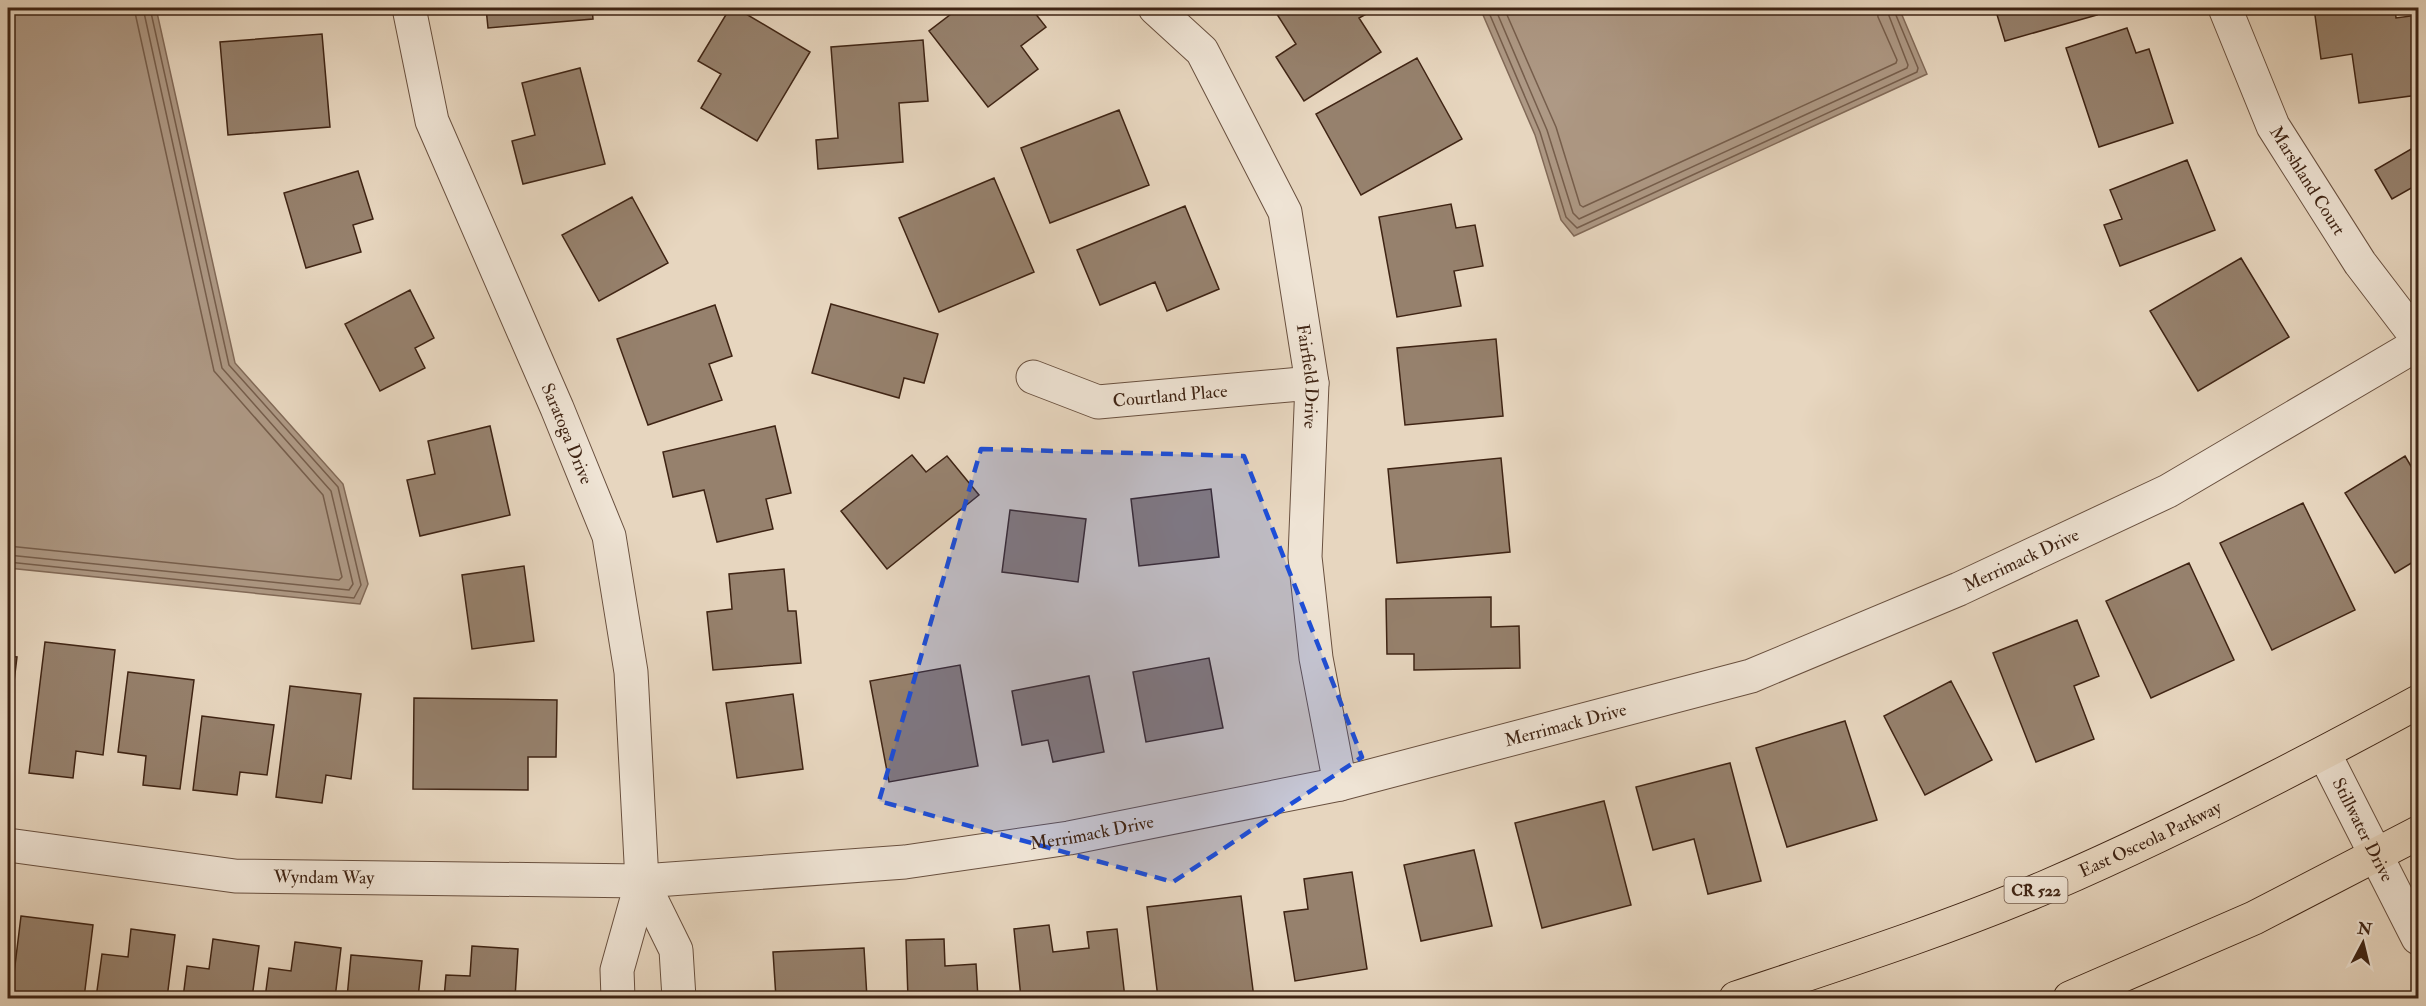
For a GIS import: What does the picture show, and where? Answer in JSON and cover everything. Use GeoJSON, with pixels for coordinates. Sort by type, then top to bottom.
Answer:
{"type":"FeatureCollection","features":[{"type":"Feature","properties":{"kind":"main road","name":"East Osceola Parkway"},"geometry":{"type":"LineString","coordinates":[[1736,999],[1888,947],[2046,886],[2185,823],[2324,753],[2418,702]]}},
{"type":"Feature","properties":{"kind":"main road"},"geometry":{"type":"LineString","coordinates":[[2070,999],[2254,918],[2418,833]]}},
{"type":"Feature","properties":{"kind":"street","name":"Saratoga Drive"},"geometry":{"type":"LineString","coordinates":[[409,8],[432,121],[557,408],[609,536],[631,672],[642,881]]}},
{"type":"Feature","properties":{"kind":"street","name":"Fairfield Drive"},"geometry":{"type":"LineString","coordinates":[[1155,8],[1202,51],[1285,212],[1312,382],[1305,557],[1316,658],[1340,784]]}},
{"type":"Feature","properties":{"kind":"street","name":"Marshland Court"},"geometry":{"type":"LineString","coordinates":[[2225,8],[2273,126],[2360,263],[2418,341]]}},
{"type":"Feature","properties":{"kind":"street","name":"Merrimack Drive"},"geometry":{"type":"LineString","coordinates":[[642,881],[905,862],[1069,838],[1340,784],[1751,676],[1959,589],[2168,490],[2418,341]]}},
{"type":"Feature","properties":{"kind":"street","name":"Courtland Place"},"geometry":{"type":"LineString","coordinates":[[1033,377],[1098,402],[1312,382]]}},
{"type":"Feature","properties":{"kind":"street","name":"Stillwater Drive"},"geometry":{"type":"LineString","coordinates":[[2324,753],[2418,938]]}},
{"type":"Feature","properties":{"kind":"street","name":"Wyndam Way"},"geometry":{"type":"LineString","coordinates":[[8,845],[235,876],[642,881]]}},
{"type":"Feature","properties":{"kind":"street"},"geometry":{"type":"LineString","coordinates":[[618,999],[617,970],[642,881]]}},
{"type":"Feature","properties":{"kind":"street"},"geometry":{"type":"LineString","coordinates":[[642,881],[676,950],[679,999]]}},
{"type":"Feature","properties":{"kind":"highlighted area"},"geometry":{"type":"Polygon","coordinates":[[[981,449],[1244,456],[1362,757],[1173,882],[879,801],[981,449]]]}},
{"type":"Feature","properties":{"kind":"water"},"geometry":{"type":"Polygon","coordinates":[[[8,8],[156,8],[235,363],[343,484],[368,584],[360,604],[8,568],[8,8]]]}},
{"type":"Feature","properties":{"kind":"water"},"geometry":{"type":"Polygon","coordinates":[[[1480,8],[1899,8],[1927,74],[1574,236],[1561,220],[1535,135],[1480,8]]]}},
{"type":"Feature","properties":{"kind":"building"},"geometry":{"type":"Polygon","coordinates":[[[486,8],[592,8],[593,19],[488,28],[486,8]]]}},
{"type":"Feature","properties":{"kind":"building"},"geometry":{"type":"Polygon","coordinates":[[[730,8],[736,8],[810,52],[757,141],[701,108],[721,74],[698,61],[730,8]]]}},
{"type":"Feature","properties":{"kind":"building"},"geometry":{"type":"Polygon","coordinates":[[[959,8],[1031,8],[1046,27],[1021,46],[1038,69],[988,107],[929,31],[959,8]]]}},
{"type":"Feature","properties":{"kind":"building"},"geometry":{"type":"Polygon","coordinates":[[[1273,8],[1367,8],[1370,12],[1359,18],[1381,52],[1304,101],[1276,57],[1296,44],[1273,8]]]}},
{"type":"Feature","properties":{"kind":"building"},"geometry":{"type":"Polygon","coordinates":[[[1995,8],[2095,8],[2097,15],[2005,41],[1995,8]]]}},
{"type":"Feature","properties":{"kind":"building"},"geometry":{"type":"Polygon","coordinates":[[[2314,8],[2395,8],[2396,18],[2418,15],[2418,95],[2359,103],[2352,54],[2321,59],[2314,8]]]}},
{"type":"Feature","properties":{"kind":"building"},"geometry":{"type":"Polygon","coordinates":[[[2127,28],[2136,53],[2149,49],[2173,123],[2099,147],[2066,48],[2127,28]]]}},
{"type":"Feature","properties":{"kind":"building"},"geometry":{"type":"Polygon","coordinates":[[[322,34],[330,127],[228,135],[220,42],[322,34]]]}},
{"type":"Feature","properties":{"kind":"building"},"geometry":{"type":"Polygon","coordinates":[[[923,40],[928,101],[899,103],[903,162],[818,169],[816,140],[838,138],[831,47],[923,40]]]}},
{"type":"Feature","properties":{"kind":"building"},"geometry":{"type":"Polygon","coordinates":[[[1417,58],[1462,139],[1361,195],[1316,114],[1417,58]]]}},
{"type":"Feature","properties":{"kind":"building"},"geometry":{"type":"Polygon","coordinates":[[[580,68],[605,164],[523,184],[512,141],[535,135],[522,83],[580,68]]]}},
{"type":"Feature","properties":{"kind":"building"},"geometry":{"type":"Polygon","coordinates":[[[1119,110],[1149,185],[1050,223],[1021,148],[1119,110]]]}},
{"type":"Feature","properties":{"kind":"building"},"geometry":{"type":"Polygon","coordinates":[[[2418,145],[2418,196],[2413,187],[2392,199],[2375,170],[2418,145]]]}},
{"type":"Feature","properties":{"kind":"building"},"geometry":{"type":"Polygon","coordinates":[[[2187,160],[2215,230],[2120,266],[2104,225],[2122,219],[2110,190],[2187,160]]]}},
{"type":"Feature","properties":{"kind":"building"},"geometry":{"type":"Polygon","coordinates":[[[358,171],[373,219],[353,225],[361,252],[306,268],[284,193],[358,171]]]}},
{"type":"Feature","properties":{"kind":"building"},"geometry":{"type":"Polygon","coordinates":[[[994,178],[1034,272],[939,312],[899,218],[994,178]]]}},
{"type":"Feature","properties":{"kind":"building"},"geometry":{"type":"Polygon","coordinates":[[[632,197],[668,263],[599,301],[562,235],[632,197]]]}},
{"type":"Feature","properties":{"kind":"building"},"geometry":{"type":"Polygon","coordinates":[[[1451,204],[1456,228],[1475,225],[1483,266],[1454,271],[1461,306],[1397,317],[1379,217],[1451,204]]]}},
{"type":"Feature","properties":{"kind":"building"},"geometry":{"type":"Polygon","coordinates":[[[1185,206],[1219,289],[1167,311],[1155,282],[1100,305],[1077,250],[1185,206]]]}},
{"type":"Feature","properties":{"kind":"building"},"geometry":{"type":"Polygon","coordinates":[[[2241,258],[2289,337],[2198,391],[2150,311],[2241,258]]]}},
{"type":"Feature","properties":{"kind":"building"},"geometry":{"type":"Polygon","coordinates":[[[410,290],[434,338],[415,348],[425,368],[380,391],[345,324],[410,290]]]}},
{"type":"Feature","properties":{"kind":"building"},"geometry":{"type":"Polygon","coordinates":[[[831,304],[938,334],[924,383],[904,378],[899,398],[812,373],[831,304]]]}},
{"type":"Feature","properties":{"kind":"building"},"geometry":{"type":"Polygon","coordinates":[[[715,305],[732,356],[709,364],[722,400],[648,425],[617,339],[715,305]]]}},
{"type":"Feature","properties":{"kind":"building"},"geometry":{"type":"Polygon","coordinates":[[[1496,339],[1503,416],[1405,425],[1397,348],[1496,339]]]}},
{"type":"Feature","properties":{"kind":"building"},"geometry":{"type":"Polygon","coordinates":[[[490,426],[510,515],[420,536],[407,480],[435,474],[428,441],[490,426]]]}},
{"type":"Feature","properties":{"kind":"building"},"geometry":{"type":"Polygon","coordinates":[[[775,426],[791,493],[766,499],[773,529],[717,542],[704,490],[673,497],[663,452],[775,426]]]}},
{"type":"Feature","properties":{"kind":"building"},"geometry":{"type":"Polygon","coordinates":[[[912,455],[926,472],[947,456],[979,495],[887,569],[841,511],[912,455]]]}},
{"type":"Feature","properties":{"kind":"building"},"geometry":{"type":"Polygon","coordinates":[[[2405,456],[2418,478],[2418,559],[2395,573],[2345,493],[2405,456]]]}},
{"type":"Feature","properties":{"kind":"building"},"geometry":{"type":"Polygon","coordinates":[[[1501,458],[1510,552],[1397,563],[1388,469],[1501,458]]]}},
{"type":"Feature","properties":{"kind":"building"},"geometry":{"type":"Polygon","coordinates":[[[1211,489],[1219,557],[1139,566],[1131,499],[1211,489]]]}},
{"type":"Feature","properties":{"kind":"building"},"geometry":{"type":"Polygon","coordinates":[[[2303,503],[2355,610],[2272,650],[2220,543],[2303,503]]]}},
{"type":"Feature","properties":{"kind":"building"},"geometry":{"type":"Polygon","coordinates":[[[1010,510],[1086,519],[1078,582],[1002,572],[1010,510]]]}},
{"type":"Feature","properties":{"kind":"building"},"geometry":{"type":"Polygon","coordinates":[[[2189,563],[2234,660],[2151,698],[2106,601],[2189,563]]]}},
{"type":"Feature","properties":{"kind":"building"},"geometry":{"type":"Polygon","coordinates":[[[524,566],[534,641],[472,649],[462,575],[524,566]]]}},
{"type":"Feature","properties":{"kind":"building"},"geometry":{"type":"Polygon","coordinates":[[[784,569],[788,611],[796,611],[801,663],[713,670],[707,612],[732,609],[729,574],[784,569]]]}},
{"type":"Feature","properties":{"kind":"building"},"geometry":{"type":"Polygon","coordinates":[[[1491,597],[1491,627],[1519,626],[1520,668],[1414,670],[1414,654],[1387,654],[1386,599],[1491,597]]]}},
{"type":"Feature","properties":{"kind":"building"},"geometry":{"type":"Polygon","coordinates":[[[2077,620],[2099,676],[2074,686],[2094,739],[2036,762],[1993,653],[2077,620]]]}},
{"type":"Feature","properties":{"kind":"building"},"geometry":{"type":"Polygon","coordinates":[[[45,642],[115,650],[103,755],[76,751],[73,778],[29,773],[45,642]]]}},
{"type":"Feature","properties":{"kind":"building"},"geometry":{"type":"Polygon","coordinates":[[[8,656],[17,657],[8,731],[8,656]]]}},
{"type":"Feature","properties":{"kind":"building"},"geometry":{"type":"Polygon","coordinates":[[[1209,658],[1223,728],[1146,742],[1133,672],[1209,658]]]}},
{"type":"Feature","properties":{"kind":"building"},"geometry":{"type":"Polygon","coordinates":[[[960,665],[978,766],[889,782],[870,681],[960,665]]]}},
{"type":"Feature","properties":{"kind":"building"},"geometry":{"type":"Polygon","coordinates":[[[128,672],[194,680],[180,789],[143,785],[146,756],[118,752],[128,672]]]}},
{"type":"Feature","properties":{"kind":"building"},"geometry":{"type":"Polygon","coordinates":[[[1089,676],[1104,752],[1053,762],[1048,740],[1022,745],[1012,691],[1089,676]]]}},
{"type":"Feature","properties":{"kind":"building"},"geometry":{"type":"Polygon","coordinates":[[[1951,681],[1992,760],[1925,795],[1884,716],[1951,681]]]}},
{"type":"Feature","properties":{"kind":"building"},"geometry":{"type":"Polygon","coordinates":[[[290,686],[361,694],[351,779],[326,775],[322,803],[276,797],[290,686]]]}},
{"type":"Feature","properties":{"kind":"building"},"geometry":{"type":"Polygon","coordinates":[[[793,694],[803,769],[737,778],[726,703],[793,694]]]}},
{"type":"Feature","properties":{"kind":"building"},"geometry":{"type":"Polygon","coordinates":[[[414,698],[557,700],[556,757],[528,757],[528,790],[413,789],[414,698]]]}},
{"type":"Feature","properties":{"kind":"building"},"geometry":{"type":"Polygon","coordinates":[[[202,716],[274,725],[267,775],[240,772],[237,795],[193,790],[202,716]]]}},
{"type":"Feature","properties":{"kind":"building"},"geometry":{"type":"Polygon","coordinates":[[[1845,721],[1877,820],[1787,847],[1756,748],[1845,721]]]}},
{"type":"Feature","properties":{"kind":"building"},"geometry":{"type":"Polygon","coordinates":[[[1730,763],[1761,881],[1708,894],[1694,839],[1653,850],[1636,787],[1730,763]]]}},
{"type":"Feature","properties":{"kind":"building"},"geometry":{"type":"Polygon","coordinates":[[[1604,801],[1631,905],[1542,928],[1515,823],[1604,801]]]}},
{"type":"Feature","properties":{"kind":"building"},"geometry":{"type":"Polygon","coordinates":[[[1474,850],[1492,926],[1421,941],[1404,865],[1474,850]]]}},
{"type":"Feature","properties":{"kind":"building"},"geometry":{"type":"Polygon","coordinates":[[[1352,872],[1367,969],[1295,981],[1284,912],[1308,909],[1304,879],[1352,872]]]}},
{"type":"Feature","properties":{"kind":"building"},"geometry":{"type":"Polygon","coordinates":[[[1241,896],[1254,998],[1158,998],[1147,907],[1241,896]]]}},
{"type":"Feature","properties":{"kind":"building"},"geometry":{"type":"Polygon","coordinates":[[[21,916],[93,925],[84,998],[11,998],[21,916]]]}},
{"type":"Feature","properties":{"kind":"building"},"geometry":{"type":"Polygon","coordinates":[[[1049,925],[1053,952],[1089,948],[1087,932],[1117,929],[1125,998],[1021,998],[1014,929],[1049,925]]]}},
{"type":"Feature","properties":{"kind":"building"},"geometry":{"type":"Polygon","coordinates":[[[131,929],[175,935],[167,998],[96,998],[102,954],[128,957],[131,929]]]}},
{"type":"Feature","properties":{"kind":"building"},"geometry":{"type":"Polygon","coordinates":[[[213,939],[259,946],[252,998],[183,998],[187,966],[209,969],[213,939]]]}},
{"type":"Feature","properties":{"kind":"building"},"geometry":{"type":"Polygon","coordinates":[[[944,939],[945,966],[976,964],[978,998],[908,998],[906,940],[944,939]]]}},
{"type":"Feature","properties":{"kind":"building"},"geometry":{"type":"Polygon","coordinates":[[[295,942],[341,948],[335,998],[265,998],[269,968],[291,971],[295,942]]]}},
{"type":"Feature","properties":{"kind":"building"},"geometry":{"type":"Polygon","coordinates":[[[472,946],[518,949],[515,998],[444,998],[446,975],[470,976],[472,946]]]}},
{"type":"Feature","properties":{"kind":"building"},"geometry":{"type":"Polygon","coordinates":[[[864,948],[867,998],[776,998],[773,952],[864,948]]]}},
{"type":"Feature","properties":{"kind":"building"},"geometry":{"type":"Polygon","coordinates":[[[351,955],[422,961],[418,998],[347,998],[351,955]]]}}]}
